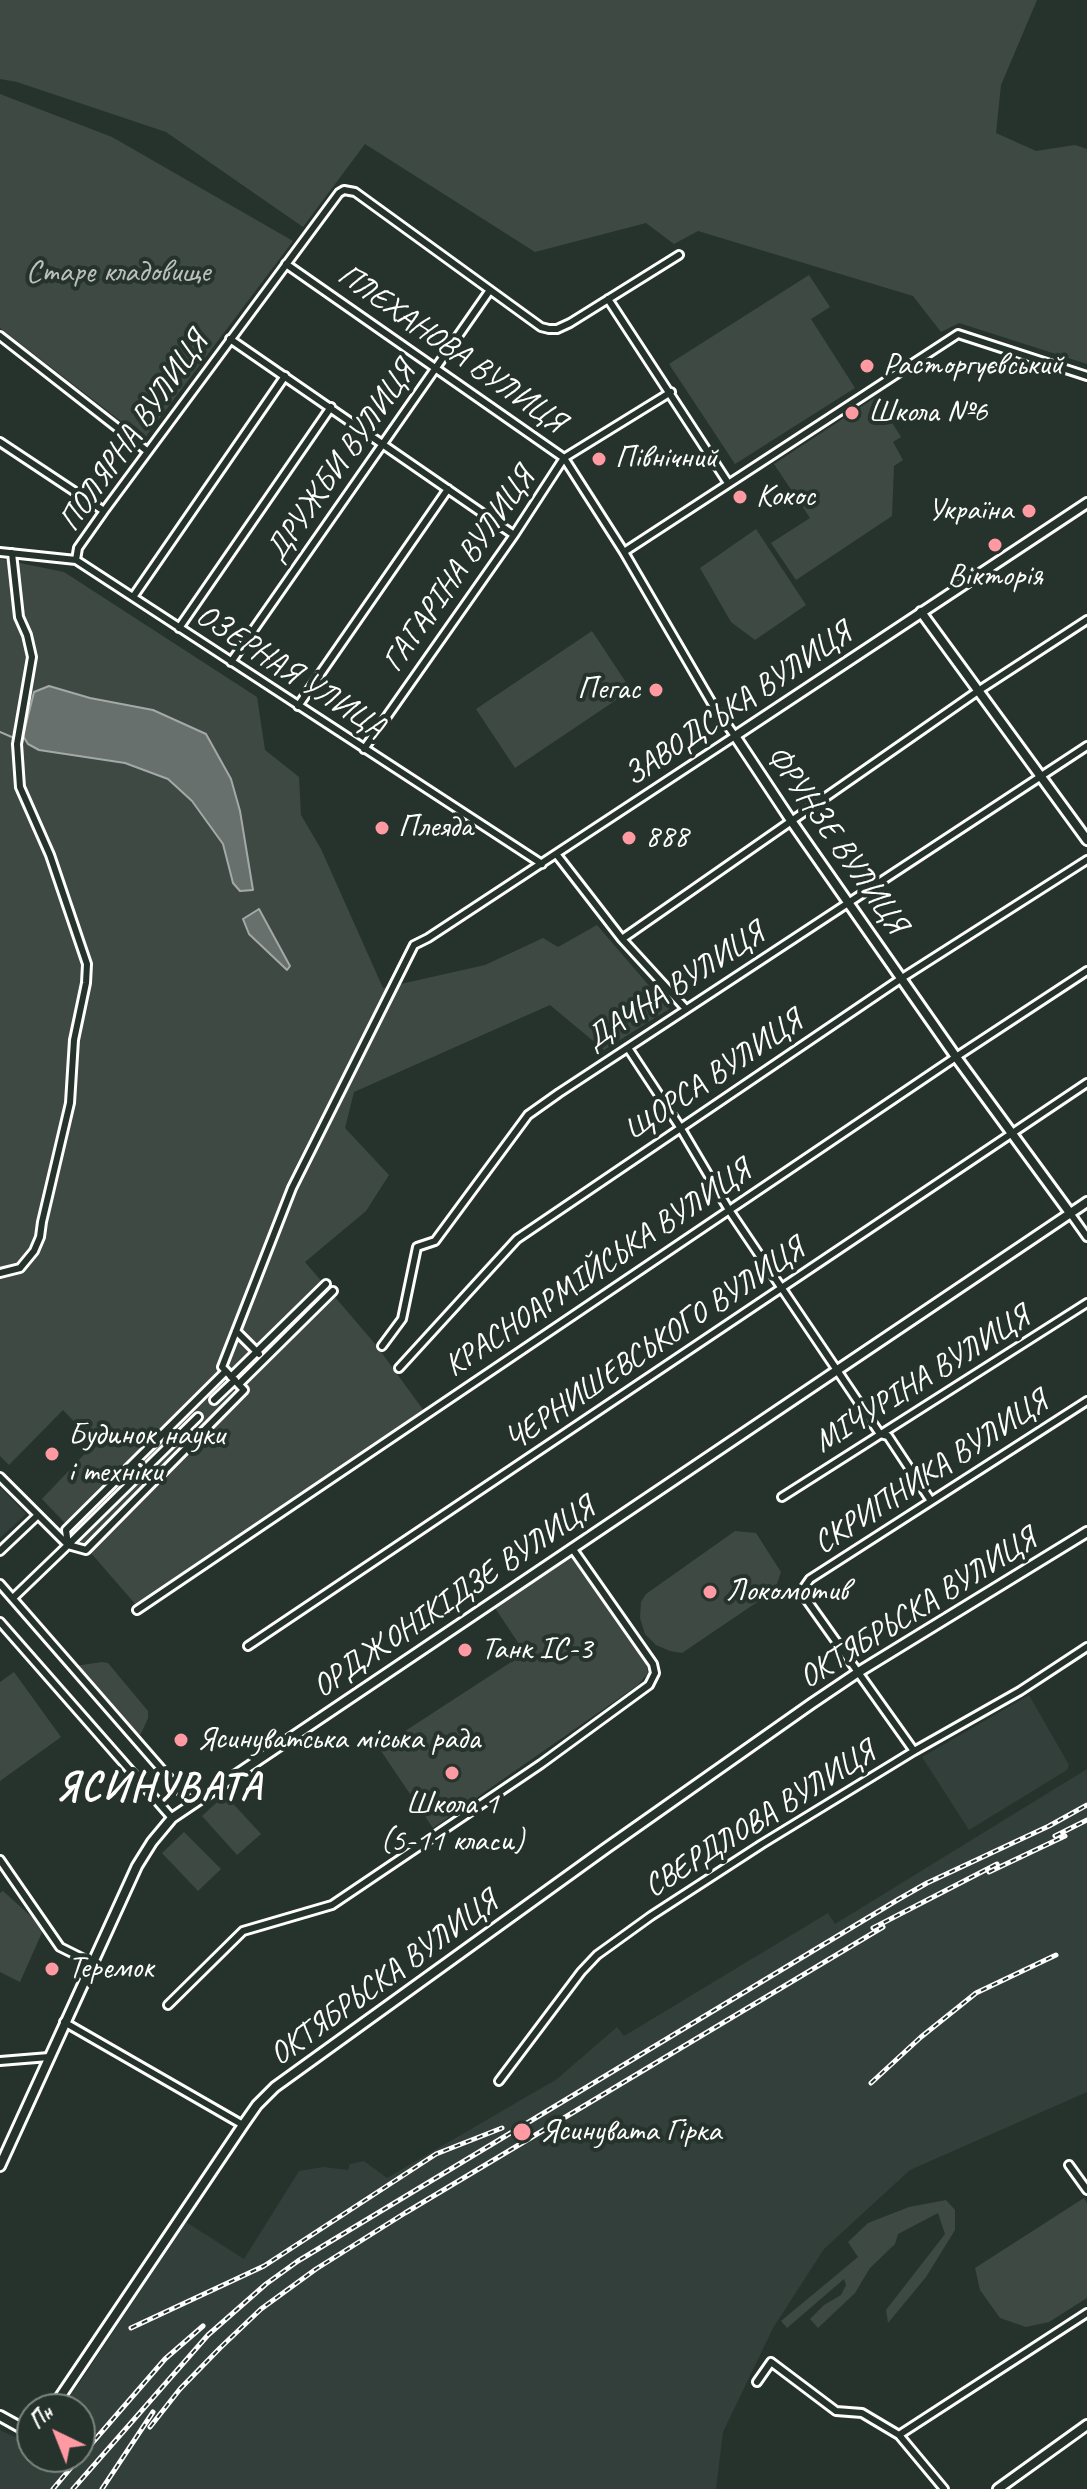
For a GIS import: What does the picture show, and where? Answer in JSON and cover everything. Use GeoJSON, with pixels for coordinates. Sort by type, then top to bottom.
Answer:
{"type":"FeatureCollection","features":[{"type":"Feature","properties":{"kind":"main road","name":"ЗАВОДСЬКА ВУЛИЦЯ"},"geometry":{"type":"LineString","coordinates":[[735,736],[1087,503]]}},
{"type":"Feature","properties":{"kind":"main road"},"geometry":{"type":"LineString","coordinates":[[921,612],[1087,840]]}},
{"type":"Feature","properties":{"kind":"main road","name":"ФРУНЗЕ ВУЛИЦЯ"},"geometry":{"type":"LineString","coordinates":[[735,736],[956,1057],[1070,1213]]}},
{"type":"Feature","properties":{"kind":"main road","name":"ОРДЖОНІКІДЗЕ ВУЛИЦЯ"},"geometry":{"type":"LineString","coordinates":[[0,2166],[137,1866],[172,1818],[1087,1202]]}},
{"type":"Feature","properties":{"kind":"main road","name":"ОКТЯБРЬСКА ВУЛИЦЯ"},"geometry":{"type":"LineString","coordinates":[[63,2393],[243,2125],[275,2087],[605,1849],[857,1673],[1087,1532]]}},
{"type":"Feature","properties":{"kind":"main road"},"geometry":{"type":"LineString","coordinates":[[998,2489],[1087,2425]]}},
{"type":"Feature","properties":{"kind":"street","name":"ПОЛЯРНА ВУЛИЦЯ"},"geometry":{"type":"LineString","coordinates":[[76,560],[78,548],[104,511],[339,193],[349,189],[355,192],[490,290]]}},
{"type":"Feature","properties":{"kind":"street"},"geometry":{"type":"LineString","coordinates":[[490,290],[541,327],[557,329],[679,255]]}},
{"type":"Feature","properties":{"kind":"street","name":"ПЛЕХАНОВА ВУЛИЦЯ"},"geometry":{"type":"LineString","coordinates":[[286,264],[564,458],[671,392]]}},
{"type":"Feature","properties":{"kind":"street","name":"ДРУЖБИ ВУЛИЦЯ"},"geometry":{"type":"LineString","coordinates":[[231,662],[490,290]]}},
{"type":"Feature","properties":{"kind":"street"},"geometry":{"type":"LineString","coordinates":[[608,299],[728,483]]}},
{"type":"Feature","properties":{"kind":"street"},"geometry":{"type":"LineString","coordinates":[[624,552],[958,334],[1087,376]]}},
{"type":"Feature","properties":{"kind":"street"},"geometry":{"type":"LineString","coordinates":[[0,336],[147,451]]}},
{"type":"Feature","properties":{"kind":"street"},"geometry":{"type":"LineString","coordinates":[[230,339],[514,535]]}},
{"type":"Feature","properties":{"kind":"street"},"geometry":{"type":"LineString","coordinates":[[133,597],[285,376]]}},
{"type":"Feature","properties":{"kind":"street"},"geometry":{"type":"LineString","coordinates":[[179,628],[331,407]]}},
{"type":"Feature","properties":{"kind":"street"},"geometry":{"type":"LineString","coordinates":[[0,442],[104,511]]}},
{"type":"Feature","properties":{"kind":"street","name":"ГАГАРІНА ВУЛИЦЯ"},"geometry":{"type":"LineString","coordinates":[[364,749],[514,535],[564,458]]}},
{"type":"Feature","properties":{"kind":"street","name":"ФРУНЗЕ ВУЛИЦЯ"},"geometry":{"type":"LineString","coordinates":[[564,458],[624,552],[713,705],[735,736]]}},
{"type":"Feature","properties":{"kind":"street"},"geometry":{"type":"LineString","coordinates":[[298,706],[448,489]]}},
{"type":"Feature","properties":{"kind":"street","name":"ОЗЕРНАЯ УЛИЦА"},"geometry":{"type":"LineString","coordinates":[[0,552],[76,560],[542,864]]}},
{"type":"Feature","properties":{"kind":"street"},"geometry":{"type":"LineString","coordinates":[[0,1273],[20,1268],[34,1251],[40,1237],[70,1103],[74,1040],[87,964],[50,855],[20,787],[17,744],[32,657],[19,617],[12,553]]}},
{"type":"Feature","properties":{"kind":"street"},"geometry":{"type":"LineString","coordinates":[[622,939],[978,691],[1087,620]]}},
{"type":"Feature","properties":{"kind":"street","name":"ЗАВОДСЬКА ВУЛИЦЯ"},"geometry":{"type":"LineString","coordinates":[[236,1331],[292,1188],[414,945],[557,855],[735,736]]}},
{"type":"Feature","properties":{"kind":"street","name":"ДАЧНА ВУЛИЦЯ"},"geometry":{"type":"LineString","coordinates":[[382,1346],[402,1319],[417,1247],[435,1241],[528,1115],[1087,746]]}},
{"type":"Feature","properties":{"kind":"street"},"geometry":{"type":"LineString","coordinates":[[557,855],[622,939],[686,1009]]}},
{"type":"Feature","properties":{"kind":"street","name":"ЩОРСА ВУЛИЦЯ"},"geometry":{"type":"LineString","coordinates":[[399,1368],[517,1239],[902,978],[1087,860]]}},
{"type":"Feature","properties":{"kind":"street","name":"КРАСНОАРМІЙСЬКА ВУЛИЦЯ"},"geometry":{"type":"LineString","coordinates":[[137,1610],[1087,971]]}},
{"type":"Feature","properties":{"kind":"street"},"geometry":{"type":"LineString","coordinates":[[628,1048],[781,1289],[880,1434],[888,1436],[931,1501]]}},
{"type":"Feature","properties":{"kind":"street","name":"ЧЕРНИШЕВСЬКОГО ВУЛИЦЯ"},"geometry":{"type":"LineString","coordinates":[[248,1646],[1087,1083]]}},
{"type":"Feature","properties":{"kind":"street","name":"ФРУНЗЕ ВУЛИЦЯ"},"geometry":{"type":"LineString","coordinates":[[1070,1213],[1087,1237]]}},
{"type":"Feature","properties":{"kind":"street"},"geometry":{"type":"LineString","coordinates":[[214,1400],[257,1352],[326,1284]]}},
{"type":"Feature","properties":{"kind":"street"},"geometry":{"type":"LineString","coordinates":[[68,1545],[66,1530],[233,1378],[264,1359],[333,1291]]}},
{"type":"Feature","properties":{"kind":"street","name":"МІЧУРІНА ВУЛИЦЯ"},"geometry":{"type":"LineString","coordinates":[[782,1497],[1087,1303]]}},
{"type":"Feature","properties":{"kind":"street"},"geometry":{"type":"LineString","coordinates":[[0,1477],[68,1545],[86,1550],[244,1390],[222,1367],[236,1331],[264,1359]]}},
{"type":"Feature","properties":{"kind":"street","name":"СКРИПНИКА ВУЛИЦЯ"},"geometry":{"type":"LineString","coordinates":[[857,1673],[803,1597],[801,1592],[810,1579],[1087,1401]]}},
{"type":"Feature","properties":{"kind":"street"},"geometry":{"type":"LineString","coordinates":[[13,1598],[198,1417]]}},
{"type":"Feature","properties":{"kind":"street"},"geometry":{"type":"LineString","coordinates":[[0,1551],[38,1515]]}},
{"type":"Feature","properties":{"kind":"street"},"geometry":{"type":"LineString","coordinates":[[168,2005],[243,1931],[332,1905],[541,1764],[649,1685],[655,1673],[653,1664],[572,1548]]}},
{"type":"Feature","properties":{"kind":"street"},"geometry":{"type":"LineString","coordinates":[[0,1584],[191,1803]]}},
{"type":"Feature","properties":{"kind":"street"},"geometry":{"type":"LineString","coordinates":[[0,1622],[172,1818]]}},
{"type":"Feature","properties":{"kind":"street","name":"СВЕРДЛОВА ВУЛИЦЯ"},"geometry":{"type":"LineString","coordinates":[[499,2081],[597,1955],[701,1882],[914,1751],[1020,1691],[1087,1647]]}},
{"type":"Feature","properties":{"kind":"street"},"geometry":{"type":"LineString","coordinates":[[857,1673],[914,1751]]}},
{"type":"Feature","properties":{"kind":"street"},"geometry":{"type":"LineString","coordinates":[[0,1860],[54,1941],[68,1952],[92,1963]]}},
{"type":"Feature","properties":{"kind":"street"},"geometry":{"type":"LineString","coordinates":[[64,2022],[243,2125]]}},
{"type":"Feature","properties":{"kind":"street"},"geometry":{"type":"LineString","coordinates":[[0,2061],[49,2057]]}},
{"type":"Feature","properties":{"kind":"street"},"geometry":{"type":"LineString","coordinates":[[1069,2165],[1087,2190]]}},
{"type":"Feature","properties":{"kind":"street"},"geometry":{"type":"LineString","coordinates":[[899,2435],[1087,2313]]}},
{"type":"Feature","properties":{"kind":"street"},"geometry":{"type":"LineString","coordinates":[[757,2382],[771,2362],[836,2411],[862,2413],[899,2435],[944,2489]]}},
{"type":"Feature","properties":{"kind":"shaded area"},"geometry":{"type":"Polygon","coordinates":[[[49,686],[90,698],[153,710],[206,734],[231,779],[240,811],[253,890],[240,891],[233,883],[223,844],[192,801],[168,779],[125,763],[39,750],[28,744],[23,736],[34,692],[49,686]]]}},
{"type":"Feature","properties":{"kind":"shaded area"},"geometry":{"type":"Polygon","coordinates":[[[259,909],[290,966],[287,970],[249,934],[243,919],[259,909]]]}},
{"type":"Feature","properties":{"kind":"shaded area"},"geometry":{"type":"Polygon","coordinates":[[[0,1487],[26,1514],[0,1538],[0,1487]]]}},
{"type":"Feature","properties":{"kind":"shaded area"},"geometry":{"type":"Polygon","coordinates":[[[1029,1695],[1069,1765],[1067,1770],[969,1830],[922,1757],[1029,1695]]]}},
{"type":"Feature","properties":{"kind":"shaded area"},"geometry":{"type":"Polygon","coordinates":[[[1087,1769],[1087,2092],[910,2170],[824,2249],[773,2328],[723,2432],[716,2489],[0,2489],[0,2430],[16,2438],[16,2473],[96,2473],[96,2393],[72,2393],[186,2222],[244,2259],[299,2171],[323,2167],[348,2170],[350,2164],[364,2161],[387,2178],[557,2079],[617,2027],[624,2036],[828,1913],[835,1924],[1087,1769]]]}},
{"type":"Feature","properties":{"kind":"green space"},"geometry":{"type":"Polygon","coordinates":[[[0,0],[1037,0],[1001,85],[996,133],[1036,151],[1075,145],[1087,149],[1087,364],[959,323],[941,332],[913,296],[698,231],[674,244],[646,223],[535,252],[365,144],[303,227],[166,132],[0,79],[0,0]]]}},
{"type":"Feature","properties":{"kind":"green space","name":"Старе кладовище"},"geometry":{"type":"Polygon","coordinates":[[[0,94],[112,137],[293,241],[144,439],[0,328],[0,94]]]}},
{"type":"Feature","properties":{"kind":"green space"},"geometry":{"type":"Polygon","coordinates":[[[809,275],[830,307],[811,319],[855,388],[735,464],[669,364],[809,275]]]}},
{"type":"Feature","properties":{"kind":"green space"},"geometry":{"type":"Polygon","coordinates":[[[876,397],[901,437],[893,442],[903,460],[894,466],[892,516],[796,580],[771,543],[810,518],[774,464],[876,397]]]}},
{"type":"Feature","properties":{"kind":"green space"},"geometry":{"type":"Polygon","coordinates":[[[756,529],[806,605],[755,640],[731,622],[700,568],[756,529]]]}},
{"type":"Feature","properties":{"kind":"green space"},"geometry":{"type":"Polygon","coordinates":[[[0,559],[64,572],[257,697],[265,750],[299,777],[301,815],[321,849],[383,988],[485,965],[543,938],[558,947],[597,925],[669,1009],[604,1050],[550,1005],[354,1092],[345,1128],[389,1175],[366,1211],[305,1262],[376,1345],[424,1411],[137,1606],[42,1499],[95,1443],[63,1410],[9,1465],[0,1456],[0,559]]]}},
{"type":"Feature","properties":{"kind":"green space"},"geometry":{"type":"Polygon","coordinates":[[[592,631],[631,690],[515,768],[476,709],[592,631]]]}},
{"type":"Feature","properties":{"kind":"green space","name":"Локомотив"},"geometry":{"type":"Polygon","coordinates":[[[735,1531],[756,1533],[781,1572],[775,1590],[682,1653],[656,1645],[645,1634],[640,1618],[641,1602],[646,1594],[735,1531]]]}},
{"type":"Feature","properties":{"kind":"green space"},"geometry":{"type":"Polygon","coordinates":[[[571,1553],[645,1659],[648,1673],[638,1685],[433,1828],[379,1748],[525,1653],[493,1605],[571,1553]]]}},
{"type":"Feature","properties":{"kind":"green space"},"geometry":{"type":"Polygon","coordinates":[[[108,1663],[148,1711],[141,1734],[135,1735],[75,1666],[108,1663]]]}},
{"type":"Feature","properties":{"kind":"green space"},"geometry":{"type":"Polygon","coordinates":[[[14,1672],[61,1737],[0,1781],[0,1682],[14,1672]]]}},
{"type":"Feature","properties":{"kind":"green space"},"geometry":{"type":"Polygon","coordinates":[[[225,1795],[261,1834],[237,1855],[202,1816],[225,1795]]]}},
{"type":"Feature","properties":{"kind":"green space"},"geometry":{"type":"Polygon","coordinates":[[[184,1832],[221,1869],[198,1891],[162,1853],[184,1832]]]}},
{"type":"Feature","properties":{"kind":"green space"},"geometry":{"type":"Polygon","coordinates":[[[3,1891],[44,1928],[20,1982],[0,1972],[0,1893],[3,1891]]]}},
{"type":"Feature","properties":{"kind":"green space"},"geometry":{"type":"Polygon","coordinates":[[[1084,2198],[1087,2203],[1087,2298],[1049,2322],[1026,2327],[1000,2318],[980,2290],[975,2268],[1084,2198]]]}},
{"type":"Feature","properties":{"kind":"green space"},"geometry":{"type":"Polygon","coordinates":[[[946,2200],[955,2210],[955,2230],[926,2277],[888,2323],[886,2310],[945,2234],[938,2213],[898,2234],[895,2244],[870,2268],[855,2293],[818,2328],[810,2319],[824,2305],[841,2295],[846,2285],[844,2279],[787,2328],[781,2321],[858,2257],[848,2242],[868,2223],[909,2207],[946,2200]]]}},
{"type":"Feature","properties":{"kind":"waterway"},"geometry":{"type":"LineString","coordinates":[[0,732],[14,738]]}},
{"type":"Feature","properties":{"kind":"railway"},"geometry":{"type":"LineString","coordinates":[[73,2489],[208,2335],[266,2284],[298,2261],[899,1899],[1087,1805]]}},
{"type":"Feature","properties":{"kind":"railway"},"geometry":{"type":"LineString","coordinates":[[1055,1836],[1087,1820]]}},
{"type":"Feature","properties":{"kind":"railway"},"geometry":{"type":"LineString","coordinates":[[989,1872],[1065,1836]]}},
{"type":"Feature","properties":{"kind":"railway"},"geometry":{"type":"LineString","coordinates":[[873,1928],[997,1864]]}},
{"type":"Feature","properties":{"kind":"railway"},"geometry":{"type":"LineString","coordinates":[[150,2427],[180,2389],[220,2348],[261,2309],[316,2269],[883,1927]]}},
{"type":"Feature","properties":{"kind":"railway"},"geometry":{"type":"LineString","coordinates":[[871,2083],[976,1993],[1056,1955]]}},
{"type":"Feature","properties":{"kind":"railway"},"geometry":{"type":"LineString","coordinates":[[131,2328],[264,2266],[436,2154],[502,2128]]}},
{"type":"Feature","properties":{"kind":"railway"},"geometry":{"type":"LineString","coordinates":[[96,2439],[165,2359],[203,2326]]}},
{"type":"Feature","properties":{"kind":"railway"},"geometry":{"type":"LineString","coordinates":[[102,2489],[153,2412]]}},
{"type":"Feature","properties":{"kind":"railway"},"geometry":{"type":"LineString","coordinates":[[53,2489],[66,2473]]}},
{"type":"Feature","properties":{"kind":"place","name":"Расторгуєвський"},"geometry":{"type":"Point","coordinates":[867,366]}},
{"type":"Feature","properties":{"kind":"place","name":"Школа №6"},"geometry":{"type":"Point","coordinates":[852,413]}},
{"type":"Feature","properties":{"kind":"place","name":"Північний"},"geometry":{"type":"Point","coordinates":[599,459]}},
{"type":"Feature","properties":{"kind":"place","name":"Кокос"},"geometry":{"type":"Point","coordinates":[740,497]}},
{"type":"Feature","properties":{"kind":"place","name":"Україна"},"geometry":{"type":"Point","coordinates":[1029,511]}},
{"type":"Feature","properties":{"kind":"place","name":"Вікторія"},"geometry":{"type":"Point","coordinates":[995,545]}},
{"type":"Feature","properties":{"kind":"place","name":"Пегас"},"geometry":{"type":"Point","coordinates":[656,690]}},
{"type":"Feature","properties":{"kind":"place","name":"Плеяда"},"geometry":{"type":"Point","coordinates":[382,828]}},
{"type":"Feature","properties":{"kind":"place","name":"888"},"geometry":{"type":"Point","coordinates":[629,838]}},
{"type":"Feature","properties":{"kind":"place","name":"Будинок науки і техніки"},"geometry":{"type":"Point","coordinates":[52,1454]}},
{"type":"Feature","properties":{"kind":"place","name":"Локомотив"},"geometry":{"type":"Point","coordinates":[710,1592]}},
{"type":"Feature","properties":{"kind":"place","name":"Танк ІС-3"},"geometry":{"type":"Point","coordinates":[465,1650]}},
{"type":"Feature","properties":{"kind":"place","name":"Ясинуватська міська рада"},"geometry":{"type":"Point","coordinates":[181,1740]}},
{"type":"Feature","properties":{"kind":"place","name":"Школа 1 (5-11 класи)"},"geometry":{"type":"Point","coordinates":[452,1773]}},
{"type":"Feature","properties":{"kind":"place","name":"Теремок"},"geometry":{"type":"Point","coordinates":[52,1969]}},
{"type":"Feature","properties":{"kind":"place","name":"Ясинувата Гірка"},"geometry":{"type":"Point","coordinates":[522,2132]}},
{"type":"Feature","properties":{"kind":"district","name":"ЯСИНУВАТА"},"geometry":{"type":"Point","coordinates":[159,1789]}}]}
